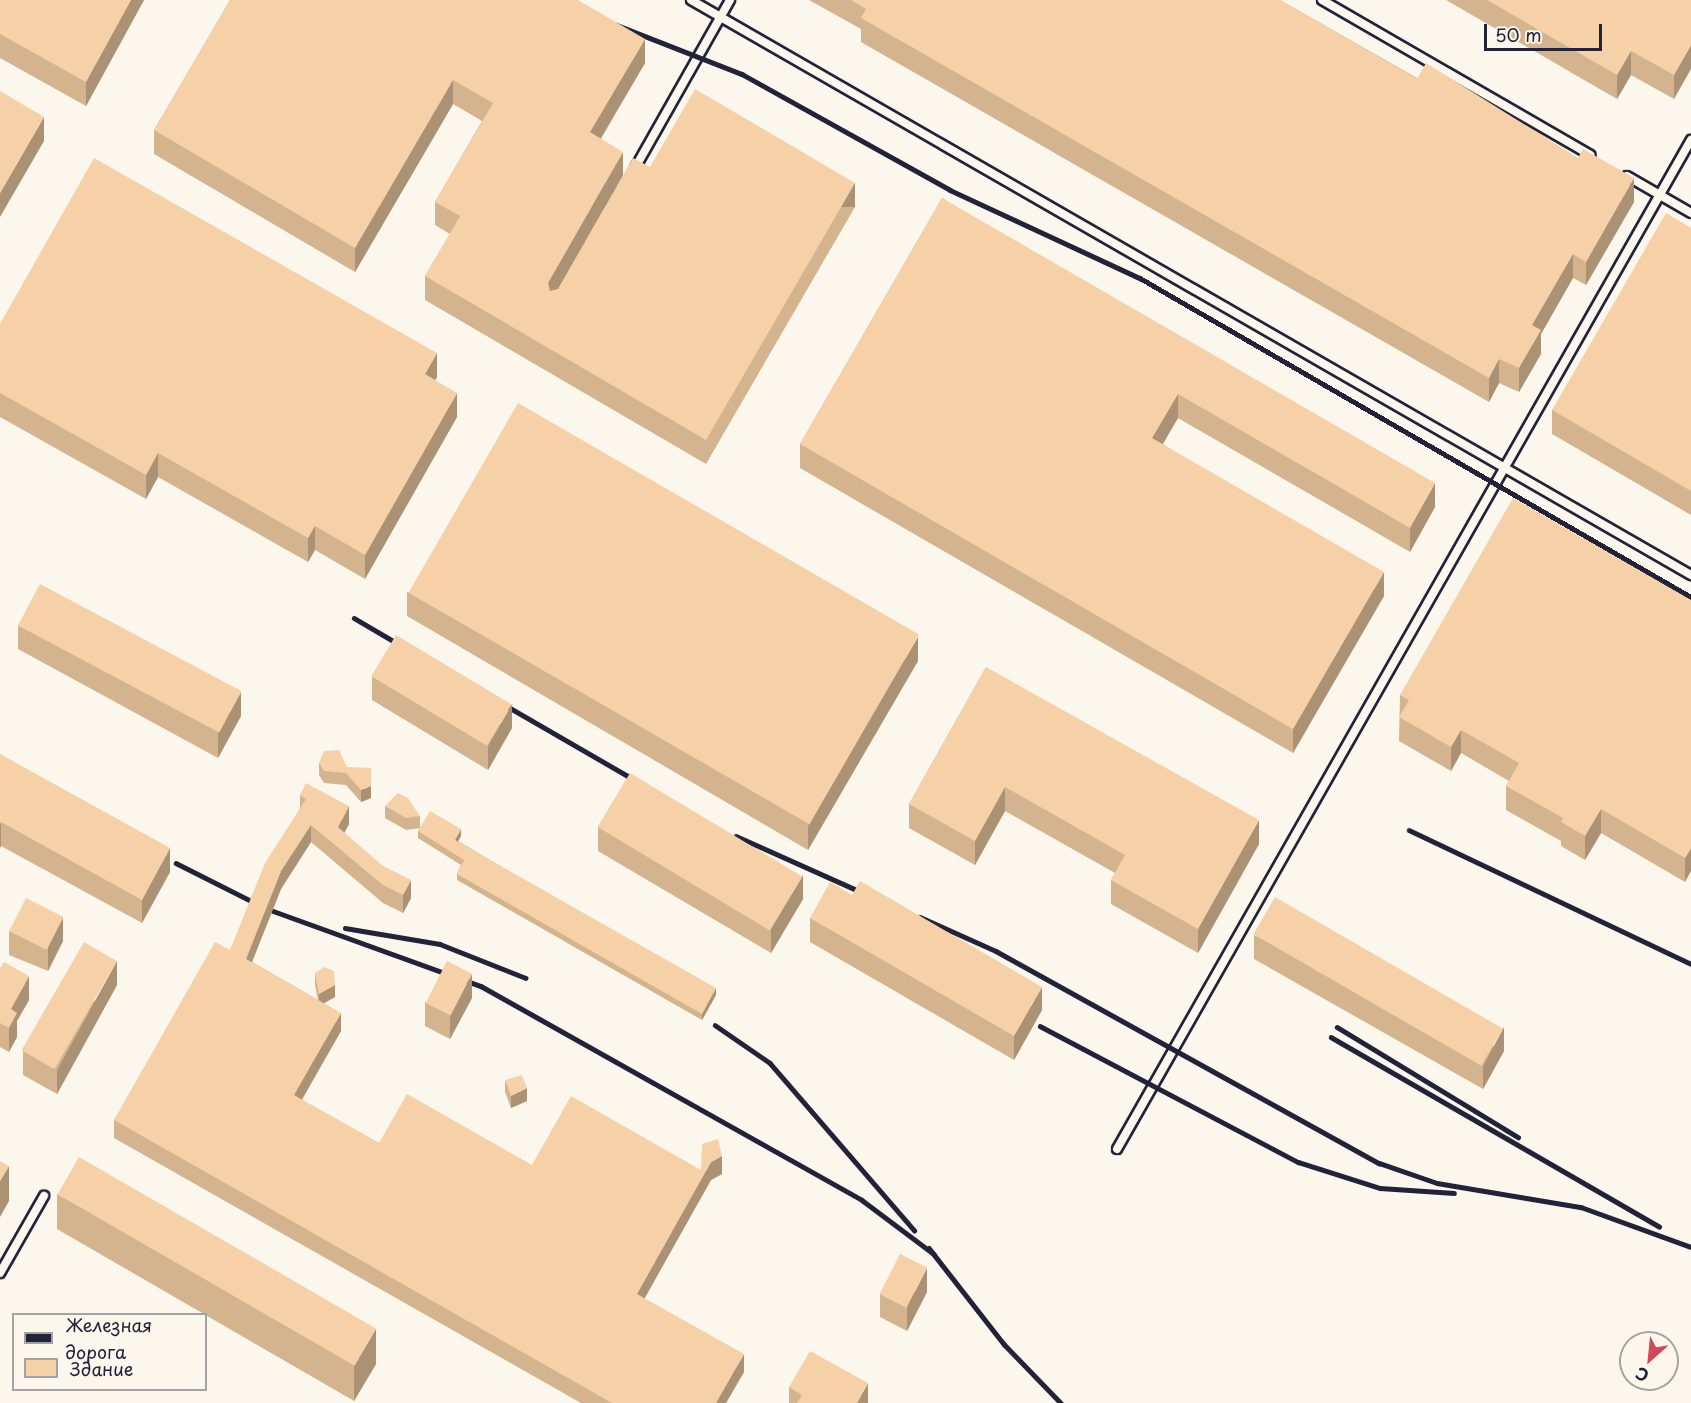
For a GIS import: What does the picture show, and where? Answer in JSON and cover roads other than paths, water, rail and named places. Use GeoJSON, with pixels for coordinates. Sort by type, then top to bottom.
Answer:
{"type":"FeatureCollection","features":[{"type":"Feature","properties":{"kind":"lane"},"geometry":{"type":"LineString","coordinates":[[691,0],[1691,575]]}},
{"type":"Feature","properties":{"kind":"lane"},"geometry":{"type":"LineString","coordinates":[[629,177],[730,0]]}},
{"type":"Feature","properties":{"kind":"lane"},"geometry":{"type":"LineString","coordinates":[[1322,0],[1598,159]]}},
{"type":"Feature","properties":{"kind":"lane"},"geometry":{"type":"LineString","coordinates":[[1117,1149],[1502,467],[1691,140]]}},
{"type":"Feature","properties":{"kind":"lane"},"geometry":{"type":"LineString","coordinates":[[1619,171],[1691,213]]}},
{"type":"Feature","properties":{"kind":"lane"},"geometry":{"type":"LineString","coordinates":[[0,1273],[44,1196]]}},
{"type":"Feature","properties":{"kind":"railway"},"geometry":{"type":"LineString","coordinates":[[609,22],[742,74],[950,190],[1140,278],[1691,597]]}},
{"type":"Feature","properties":{"kind":"railway"},"geometry":{"type":"LineString","coordinates":[[354,618],[407,649]]}},
{"type":"Feature","properties":{"kind":"railway"},"geometry":{"type":"LineString","coordinates":[[498,701],[642,784]]}},
{"type":"Feature","properties":{"kind":"railway"},"geometry":{"type":"LineString","coordinates":[[1409,830],[1691,964]]}},
{"type":"Feature","properties":{"kind":"railway"},"geometry":{"type":"LineString","coordinates":[[736,836],[870,896]]}},
{"type":"Feature","properties":{"kind":"railway"},"geometry":{"type":"LineString","coordinates":[[176,863],[265,908],[481,986],[862,1200],[934,1254]]}},
{"type":"Feature","properties":{"kind":"railway"},"geometry":{"type":"LineString","coordinates":[[920,917],[996,951],[1379,1163],[1437,1183],[1581,1207],[1691,1247]]}},
{"type":"Feature","properties":{"kind":"railway"},"geometry":{"type":"LineString","coordinates":[[345,928],[440,944],[526,978]]}},
{"type":"Feature","properties":{"kind":"railway"},"geometry":{"type":"LineString","coordinates":[[715,1025],[770,1063],[914,1230]]}},
{"type":"Feature","properties":{"kind":"railway"},"geometry":{"type":"LineString","coordinates":[[1040,1026],[1298,1162],[1380,1188],[1454,1193]]}},
{"type":"Feature","properties":{"kind":"railway"},"geometry":{"type":"LineString","coordinates":[[1337,1027],[1518,1137]]}},
{"type":"Feature","properties":{"kind":"railway"},"geometry":{"type":"LineString","coordinates":[[1331,1037],[1659,1226]]}},
{"type":"Feature","properties":{"kind":"railway"},"geometry":{"type":"LineString","coordinates":[[929,1248],[1004,1344],[1061,1403]]}}]}
